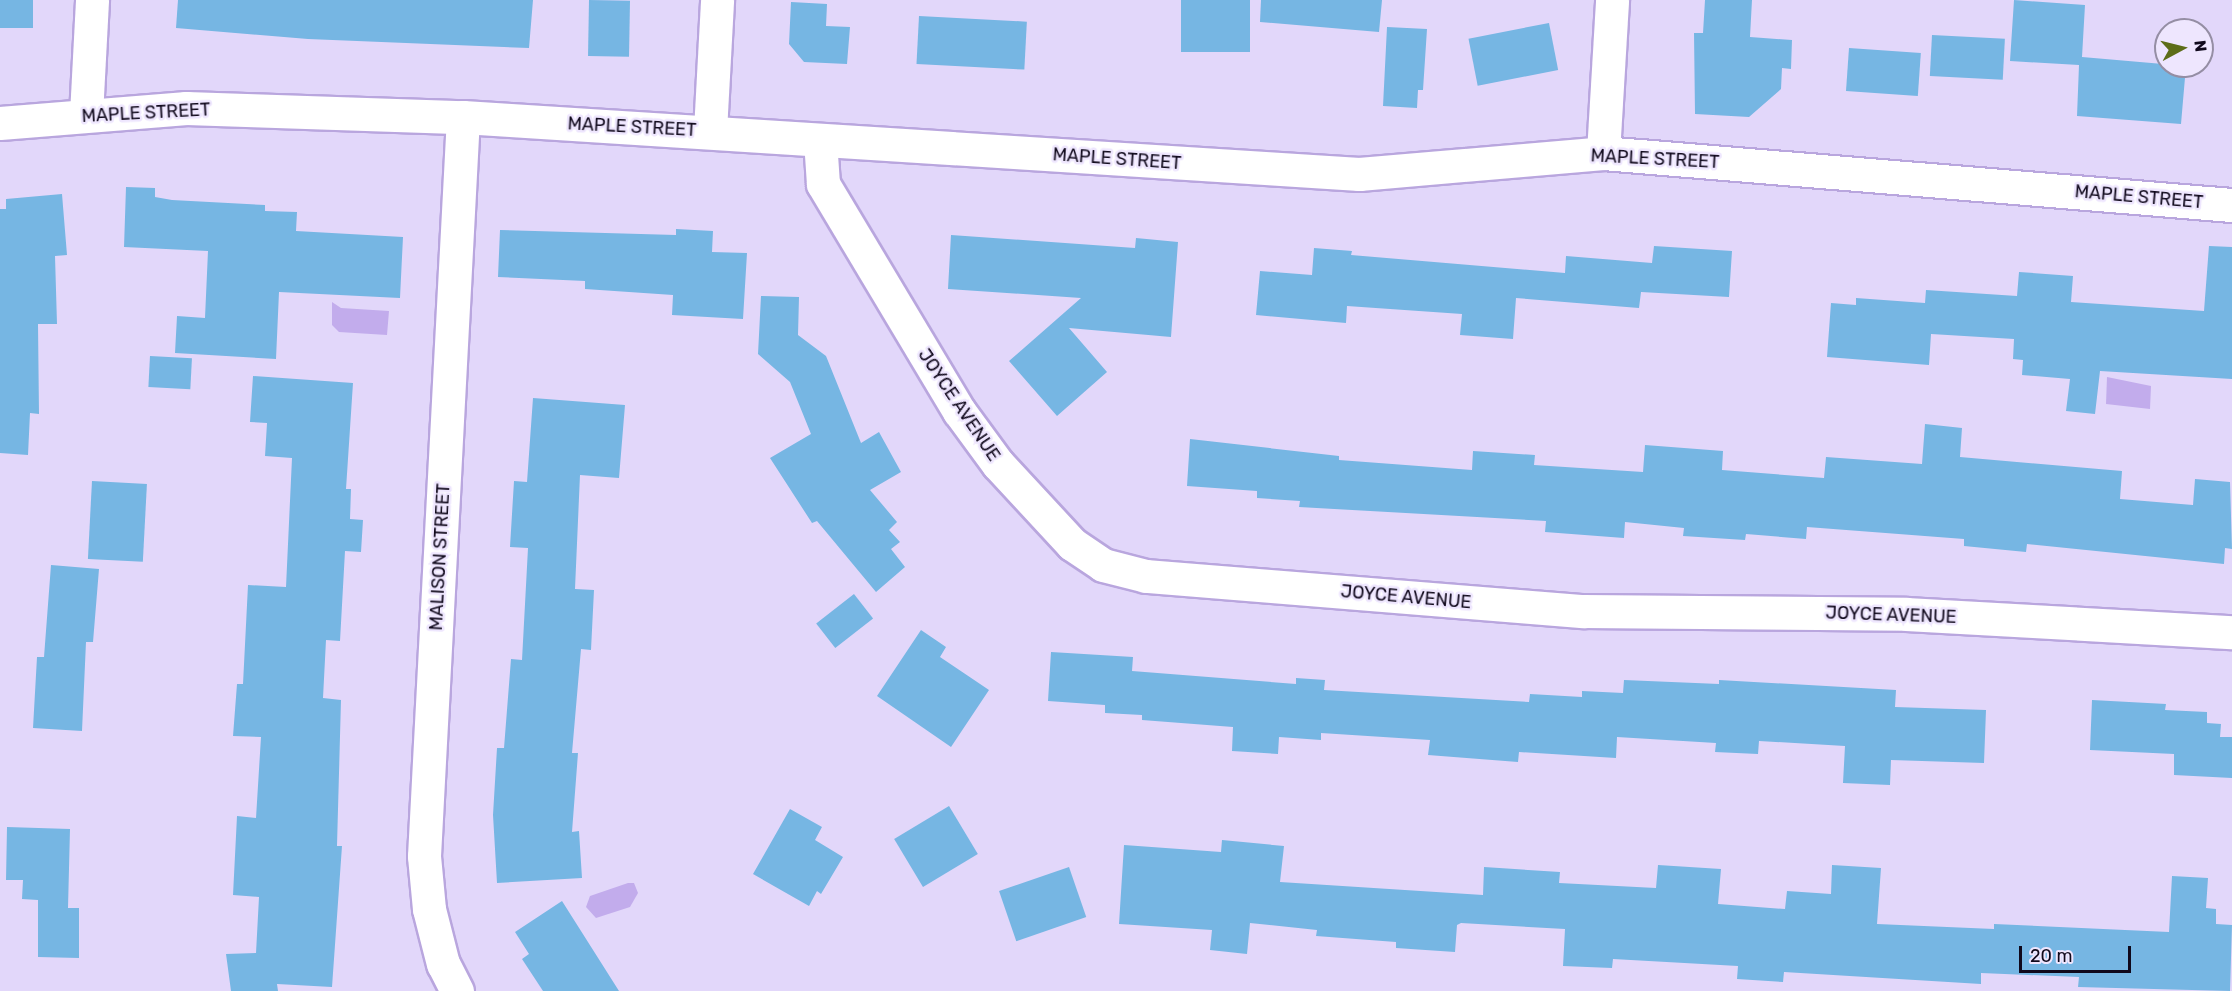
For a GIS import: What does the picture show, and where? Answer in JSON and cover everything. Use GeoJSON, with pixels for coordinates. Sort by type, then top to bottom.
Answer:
{"type":"FeatureCollection","features":[{"type":"Feature","properties":{"kind":"street"},"geometry":{"type":"LineString","coordinates":[[86,115],[92,0]]}},
{"type":"Feature","properties":{"kind":"street"},"geometry":{"type":"LineString","coordinates":[[710,131],[717,0]]}},
{"type":"Feature","properties":{"kind":"street"},"geometry":{"type":"LineString","coordinates":[[1603,153],[1612,0]]}},
{"type":"Feature","properties":{"kind":"street","name":"MAPLE STREET"},"geometry":{"type":"LineString","coordinates":[[0,123],[186,108],[463,117],[1359,174],[1603,153],[2232,205]]}},
{"type":"Feature","properties":{"kind":"street","name":"MALISON STREET"},"geometry":{"type":"LineString","coordinates":[[457,991],[443,964],[429,909],[424,856],[463,117]]}},
{"type":"Feature","properties":{"kind":"street","name":"JOYCE AVENUE"},"geometry":{"type":"LineString","coordinates":[[820,140],[823,184],[959,411],[1005,472],[1072,544],[1102,565],[1146,576],[1583,611],[1906,614],[2232,632]]}},
{"type":"Feature","properties":{"kind":"shaded area"},"geometry":{"type":"Polygon","coordinates":[[[332,302],[341,308],[389,311],[387,335],[339,332],[332,325],[332,302]]]}},
{"type":"Feature","properties":{"kind":"shaded area"},"geometry":{"type":"Polygon","coordinates":[[[2107,377],[2151,386],[2150,409],[2106,404],[2107,377]]]}},
{"type":"Feature","properties":{"kind":"shaded area"},"geometry":{"type":"Polygon","coordinates":[[[634,883],[638,893],[630,907],[596,918],[586,907],[590,896],[634,883]]]}},
{"type":"Feature","properties":{"kind":"building"},"geometry":{"type":"Polygon","coordinates":[[[0,0],[33,0],[33,28],[0,28],[0,0]]]}},
{"type":"Feature","properties":{"kind":"building"},"geometry":{"type":"Polygon","coordinates":[[[178,0],[533,0],[529,48],[308,39],[176,28],[178,0]]]}},
{"type":"Feature","properties":{"kind":"building"},"geometry":{"type":"Polygon","coordinates":[[[589,0],[630,1],[629,57],[588,56],[589,0]]]}},
{"type":"Feature","properties":{"kind":"building"},"geometry":{"type":"Polygon","coordinates":[[[1181,0],[1250,0],[1250,52],[1181,52],[1181,0]]]}},
{"type":"Feature","properties":{"kind":"building"},"geometry":{"type":"Polygon","coordinates":[[[1261,0],[1382,0],[1379,32],[1260,22],[1261,0]]]}},
{"type":"Feature","properties":{"kind":"building"},"geometry":{"type":"Polygon","coordinates":[[[1705,0],[1752,0],[1750,37],[1792,40],[1791,69],[1782,68],[1781,89],[1749,117],[1695,114],[1694,33],[1703,33],[1705,0]]]}},
{"type":"Feature","properties":{"kind":"building"},"geometry":{"type":"Polygon","coordinates":[[[2014,0],[2085,5],[2082,57],[2154,63],[2154,78],[2185,78],[2181,124],[2077,116],[2079,65],[2010,61],[2014,0]]]}},
{"type":"Feature","properties":{"kind":"building"},"geometry":{"type":"Polygon","coordinates":[[[791,2],[827,4],[826,26],[850,27],[847,64],[804,62],[789,44],[791,2]]]}},
{"type":"Feature","properties":{"kind":"building"},"geometry":{"type":"Polygon","coordinates":[[[919,16],[1027,22],[1024,70],[916,64],[919,16]]]}},
{"type":"Feature","properties":{"kind":"building"},"geometry":{"type":"Polygon","coordinates":[[[1549,23],[1558,70],[1478,86],[1469,39],[1549,23]]]}},
{"type":"Feature","properties":{"kind":"building"},"geometry":{"type":"Polygon","coordinates":[[[1387,27],[1427,29],[1423,90],[1418,90],[1417,108],[1383,106],[1387,27]]]}},
{"type":"Feature","properties":{"kind":"building"},"geometry":{"type":"Polygon","coordinates":[[[1932,35],[2005,39],[2003,80],[1930,76],[1932,35]]]}},
{"type":"Feature","properties":{"kind":"building"},"geometry":{"type":"Polygon","coordinates":[[[1849,48],[1921,53],[1918,96],[1846,91],[1849,48]]]}},
{"type":"Feature","properties":{"kind":"building"},"geometry":{"type":"Polygon","coordinates":[[[126,187],[155,188],[155,197],[172,200],[265,205],[265,211],[297,212],[296,231],[403,237],[400,298],[279,292],[276,359],[175,353],[177,316],[205,318],[208,251],[124,247],[126,187]]]}},
{"type":"Feature","properties":{"kind":"building"},"geometry":{"type":"Polygon","coordinates":[[[62,194],[67,255],[55,256],[57,324],[38,324],[39,414],[30,413],[28,455],[0,453],[0,209],[6,209],[6,199],[62,194]]]}},
{"type":"Feature","properties":{"kind":"building"},"geometry":{"type":"Polygon","coordinates":[[[676,229],[713,231],[712,252],[747,253],[743,319],[672,315],[673,295],[585,289],[585,281],[498,277],[500,230],[676,235],[676,229]]]}},
{"type":"Feature","properties":{"kind":"building"},"geometry":{"type":"Polygon","coordinates":[[[951,235],[1135,248],[1136,238],[1178,242],[1171,337],[1069,328],[1107,372],[1057,416],[1009,361],[1081,298],[948,289],[951,235]]]}},
{"type":"Feature","properties":{"kind":"building"},"geometry":{"type":"Polygon","coordinates":[[[1654,246],[1732,251],[1729,297],[1641,292],[1639,308],[1516,298],[1513,339],[1460,335],[1462,314],[1347,306],[1346,323],[1256,315],[1260,271],[1312,275],[1314,248],[1352,251],[1351,255],[1565,273],[1566,256],[1652,263],[1654,246]]]}},
{"type":"Feature","properties":{"kind":"building"},"geometry":{"type":"Polygon","coordinates":[[[2209,246],[2232,247],[2232,379],[2100,371],[2095,414],[2066,411],[2070,379],[2022,375],[2023,360],[2013,359],[2014,339],[1931,334],[1929,365],[1827,357],[1831,303],[1856,305],[1856,298],[1925,303],[1926,290],[2017,296],[2019,272],[2073,276],[2071,302],[2204,311],[2209,246]]]}},
{"type":"Feature","properties":{"kind":"building"},"geometry":{"type":"Polygon","coordinates":[[[761,296],[799,297],[798,335],[826,356],[861,443],[879,432],[901,472],[870,490],[897,522],[889,530],[900,542],[891,549],[905,567],[876,592],[817,521],[812,523],[770,458],[811,434],[790,382],[758,354],[761,296]]]}},
{"type":"Feature","properties":{"kind":"building"},"geometry":{"type":"Polygon","coordinates":[[[150,356],[192,358],[190,389],[148,387],[150,356]]]}},
{"type":"Feature","properties":{"kind":"building"},"geometry":{"type":"Polygon","coordinates":[[[253,376],[353,383],[346,489],[351,489],[350,519],[363,520],[361,552],[345,551],[340,641],[326,640],[323,698],[341,700],[337,846],[342,846],[332,987],[277,984],[278,991],[231,991],[226,954],[256,953],[259,897],[233,895],[237,816],[256,818],[261,737],[233,736],[237,684],[243,684],[248,585],[286,587],[292,458],[265,456],[267,423],[250,422],[253,376]]]}},
{"type":"Feature","properties":{"kind":"building"},"geometry":{"type":"Polygon","coordinates":[[[533,398],[625,405],[619,478],[580,475],[575,589],[594,590],[591,650],[581,649],[572,753],[578,753],[572,832],[579,831],[582,878],[497,883],[493,815],[497,748],[504,748],[511,659],[522,660],[528,548],[510,547],[514,481],[527,482],[533,398]]]}},
{"type":"Feature","properties":{"kind":"building"},"geometry":{"type":"Polygon","coordinates":[[[1925,424],[1962,428],[1960,457],[2122,471],[2120,499],[2193,505],[2195,479],[2230,482],[2232,549],[2225,548],[2224,564],[2027,544],[2026,552],[1964,546],[1964,539],[1807,527],[1806,539],[1746,534],[1745,540],[1683,536],[1684,528],[1625,522],[1624,538],[1545,532],[1546,521],[1299,507],[1300,501],[1257,498],[1257,491],[1187,486],[1190,439],[1339,456],[1339,460],[1472,470],[1473,451],[1535,455],[1534,465],[1643,472],[1645,445],[1723,451],[1722,470],[1824,478],[1826,457],[1922,464],[1925,424]]]}},
{"type":"Feature","properties":{"kind":"building"},"geometry":{"type":"Polygon","coordinates":[[[92,481],[147,484],[143,562],[88,559],[92,481]]]}},
{"type":"Feature","properties":{"kind":"building"},"geometry":{"type":"Polygon","coordinates":[[[51,565],[99,569],[93,642],[86,642],[82,731],[33,728],[37,657],[44,657],[51,565]]]}},
{"type":"Feature","properties":{"kind":"building"},"geometry":{"type":"Polygon","coordinates":[[[854,594],[873,618],[835,648],[816,624],[854,594]]]}},
{"type":"Feature","properties":{"kind":"building"},"geometry":{"type":"Polygon","coordinates":[[[921,630],[946,647],[940,657],[989,690],[951,747],[877,696],[921,630]]]}},
{"type":"Feature","properties":{"kind":"building"},"geometry":{"type":"Polygon","coordinates":[[[1051,652],[1133,657],[1132,671],[1296,684],[1296,678],[1325,680],[1324,690],[1529,702],[1530,694],[1582,697],[1582,691],[1623,693],[1624,680],[1719,684],[1719,680],[1896,690],[1895,707],[1986,710],[1984,763],[1891,760],[1890,785],[1843,783],[1845,746],[1759,741],[1758,754],[1715,752],[1716,743],[1617,737],[1616,758],[1519,752],[1518,762],[1428,755],[1430,740],[1321,733],[1321,740],[1279,737],[1278,754],[1232,751],[1233,727],[1142,720],[1142,715],[1105,713],[1105,705],[1048,701],[1051,652]]]}},
{"type":"Feature","properties":{"kind":"building"},"geometry":{"type":"Polygon","coordinates":[[[2092,700],[2166,704],[2165,710],[2207,712],[2207,723],[2221,724],[2220,737],[2232,737],[2232,778],[2174,775],[2174,754],[2090,750],[2092,700]]]}},
{"type":"Feature","properties":{"kind":"building"},"geometry":{"type":"Polygon","coordinates":[[[949,806],[978,854],[923,887],[894,839],[949,806]]]}},
{"type":"Feature","properties":{"kind":"building"},"geometry":{"type":"Polygon","coordinates":[[[790,809],[822,827],[815,840],[843,857],[821,894],[817,891],[809,906],[753,874],[790,809]]]}},
{"type":"Feature","properties":{"kind":"building"},"geometry":{"type":"Polygon","coordinates":[[[7,827],[70,829],[68,908],[79,908],[79,958],[38,957],[38,900],[22,899],[23,880],[6,880],[7,827]]]}},
{"type":"Feature","properties":{"kind":"building"},"geometry":{"type":"Polygon","coordinates":[[[1222,840],[1284,846],[1280,882],[1483,895],[1484,867],[1560,872],[1559,883],[1656,888],[1658,865],[1721,869],[1718,904],[1785,909],[1787,891],[1831,894],[1832,865],[1881,868],[1877,924],[1994,929],[1994,924],[2169,932],[2172,876],[2208,878],[2206,908],[2216,909],[2216,924],[2232,925],[2230,991],[2078,987],[2079,977],[1981,973],[1981,984],[1784,972],[1783,982],[1737,979],[1738,966],[1613,959],[1612,968],[1563,966],[1565,929],[1461,923],[1457,925],[1455,952],[1396,948],[1396,942],[1316,936],[1317,930],[1250,923],[1247,954],[1210,950],[1212,930],[1119,924],[1124,845],[1221,852],[1222,840]]]}},
{"type":"Feature","properties":{"kind":"building"},"geometry":{"type":"Polygon","coordinates":[[[1069,867],[1086,917],[1016,941],[999,891],[1069,867]]]}},
{"type":"Feature","properties":{"kind":"building"},"geometry":{"type":"Polygon","coordinates":[[[562,901],[619,991],[543,991],[522,959],[529,954],[515,932],[562,901]]]}}]}
